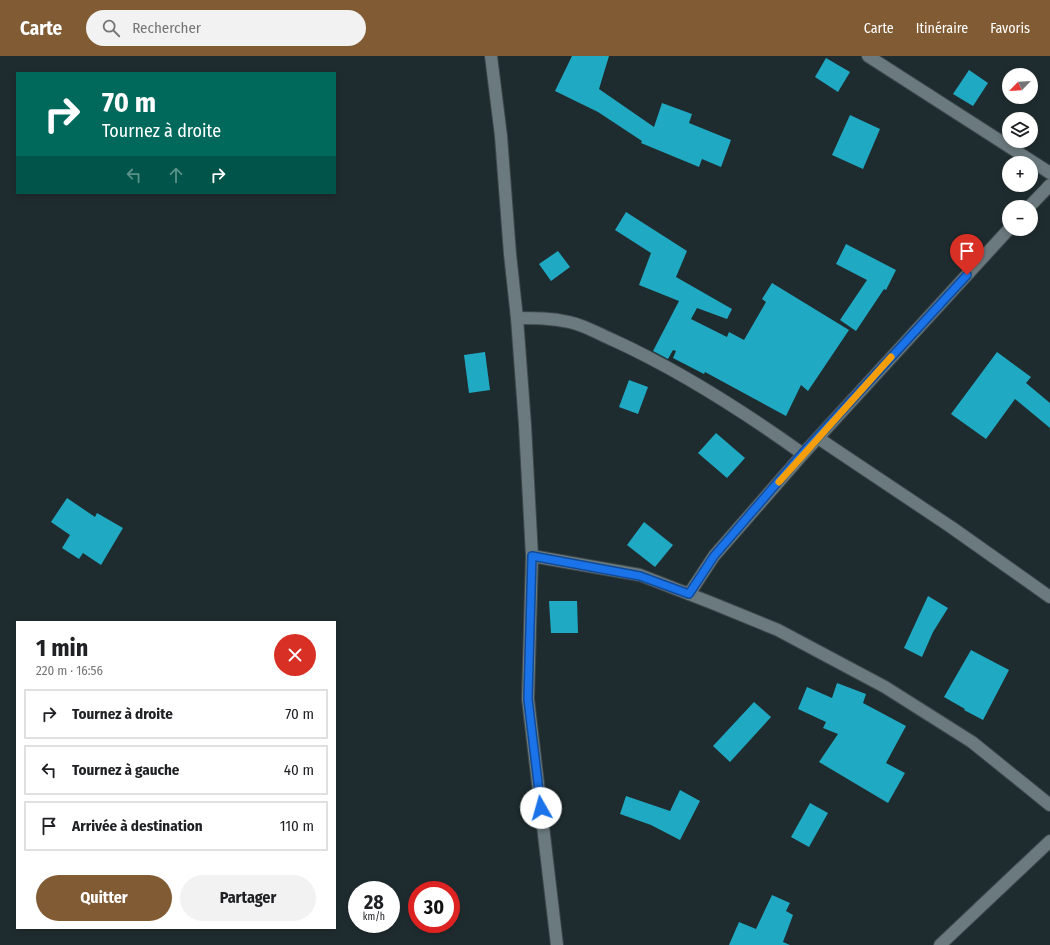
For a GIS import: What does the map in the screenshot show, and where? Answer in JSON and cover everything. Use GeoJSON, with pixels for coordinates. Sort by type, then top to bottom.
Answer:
{"type":"FeatureCollection","features":[{"type":"Feature","properties":{"kind":"street"},"geometry":{"type":"LineString","coordinates":[[491,56],[501,136],[510,254],[526,425],[532,556],[528,699],[557,945]]}},
{"type":"Feature","properties":{"kind":"street"},"geometry":{"type":"LineString","coordinates":[[868,56],[1050,174]]}},
{"type":"Feature","properties":{"kind":"street"},"geometry":{"type":"LineString","coordinates":[[1035,200],[1050,184]]}},
{"type":"Feature","properties":{"kind":"street"},"geometry":{"type":"LineString","coordinates":[[689,594],[714,556],[802,454],[1003,236]]}},
{"type":"Feature","properties":{"kind":"street"},"geometry":{"type":"LineString","coordinates":[[517,318],[544,318],[570,322],[634,349],[714,394],[754,419],[802,454]]}},
{"type":"Feature","properties":{"kind":"street"},"geometry":{"type":"LineString","coordinates":[[818,438],[945,523],[1050,597]]}},
{"type":"Feature","properties":{"kind":"street"},"geometry":{"type":"LineString","coordinates":[[532,556],[640,576],[778,630],[885,687],[972,742],[1050,805]]}},
{"type":"Feature","properties":{"kind":"street"},"geometry":{"type":"LineString","coordinates":[[940,945],[1050,841]]}},
{"type":"Feature","properties":{"kind":"building"},"geometry":{"type":"Polygon","coordinates":[[[572,56],[609,56],[599,89],[654,127],[662,103],[692,114],[689,123],[731,140],[721,167],[702,159],[699,167],[641,143],[642,141],[598,112],[555,91],[572,56]]]}},
{"type":"Feature","properties":{"kind":"building"},"geometry":{"type":"Polygon","coordinates":[[[826,58],[850,72],[838,92],[815,77],[826,58]]]}},
{"type":"Feature","properties":{"kind":"building"},"geometry":{"type":"Polygon","coordinates":[[[969,70],[988,83],[973,106],[953,94],[969,70]]]}},
{"type":"Feature","properties":{"kind":"building"},"geometry":{"type":"Polygon","coordinates":[[[850,115],[880,129],[863,169],[832,155],[850,115]]]}},
{"type":"Feature","properties":{"kind":"building"},"geometry":{"type":"Polygon","coordinates":[[[626,212],[687,251],[676,277],[732,309],[727,319],[697,308],[691,319],[727,337],[729,332],[744,340],[766,302],[762,299],[772,283],[849,330],[808,391],[801,385],[786,416],[705,372],[704,374],[673,358],[676,351],[673,350],[668,359],[653,351],[679,301],[639,285],[651,253],[615,230],[626,212]]]}},
{"type":"Feature","properties":{"kind":"building"},"geometry":{"type":"Polygon","coordinates":[[[846,244],[896,270],[886,290],[884,289],[856,331],[840,320],[867,280],[836,264],[846,244]]]}},
{"type":"Feature","properties":{"kind":"building"},"geometry":{"type":"Polygon","coordinates":[[[558,251],[570,267],[551,281],[539,264],[558,251]]]}},
{"type":"Feature","properties":{"kind":"building"},"geometry":{"type":"Polygon","coordinates":[[[485,352],[490,390],[469,393],[464,355],[485,352]]]}},
{"type":"Feature","properties":{"kind":"building"},"geometry":{"type":"Polygon","coordinates":[[[997,352],[1031,377],[1026,383],[1050,403],[1050,428],[1015,399],[986,439],[951,414],[997,352]]]}},
{"type":"Feature","properties":{"kind":"building"},"geometry":{"type":"Polygon","coordinates":[[[629,380],[648,387],[638,414],[619,407],[629,380]]]}},
{"type":"Feature","properties":{"kind":"building"},"geometry":{"type":"Polygon","coordinates":[[[716,433],[745,458],[727,478],[698,453],[716,433]]]}},
{"type":"Feature","properties":{"kind":"building"},"geometry":{"type":"Polygon","coordinates":[[[67,498],[95,517],[97,513],[123,528],[101,565],[83,553],[79,559],[62,548],[70,535],[51,522],[67,498]]]}},
{"type":"Feature","properties":{"kind":"building"},"geometry":{"type":"Polygon","coordinates":[[[644,522],[673,545],[655,567],[627,545],[644,522]]]}},
{"type":"Feature","properties":{"kind":"building"},"geometry":{"type":"Polygon","coordinates":[[[928,596],[948,608],[933,632],[922,657],[904,648],[928,596]]]}},
{"type":"Feature","properties":{"kind":"building"},"geometry":{"type":"Polygon","coordinates":[[[549,601],[577,601],[578,633],[551,633],[549,601]]]}},
{"type":"Feature","properties":{"kind":"building"},"geometry":{"type":"Polygon","coordinates":[[[971,650],[1009,670],[983,720],[944,697],[971,650]]]}},
{"type":"Feature","properties":{"kind":"building"},"geometry":{"type":"Polygon","coordinates":[[[837,683],[866,694],[863,703],[906,726],[886,763],[905,773],[888,803],[819,762],[838,734],[823,728],[826,722],[798,709],[807,687],[832,698],[837,683]]]}},
{"type":"Feature","properties":{"kind":"building"},"geometry":{"type":"Polygon","coordinates":[[[754,702],[771,717],[730,762],[713,746],[754,702]]]}},
{"type":"Feature","properties":{"kind":"building"},"geometry":{"type":"Polygon","coordinates":[[[680,790],[700,801],[680,840],[651,825],[620,814],[626,796],[670,811],[680,790]]]}},
{"type":"Feature","properties":{"kind":"building"},"geometry":{"type":"Polygon","coordinates":[[[810,803],[828,813],[809,847],[791,837],[810,803]]]}},
{"type":"Feature","properties":{"kind":"building"},"geometry":{"type":"Polygon","coordinates":[[[772,895],[790,903],[786,911],[793,915],[783,942],[790,945],[729,945],[739,922],[756,929],[772,895]]]}},
{"type":"Feature","properties":{"kind":"slow traffic"},"geometry":{"type":"LineString","coordinates":[[779,482],[891,357]]}},
{"type":"Feature","properties":{"kind":"route"},"geometry":{"type":"LineString","coordinates":[[541,808],[528,699],[532,556],[640,576],[689,594],[714,556],[802,454],[967,275]]}}]}
